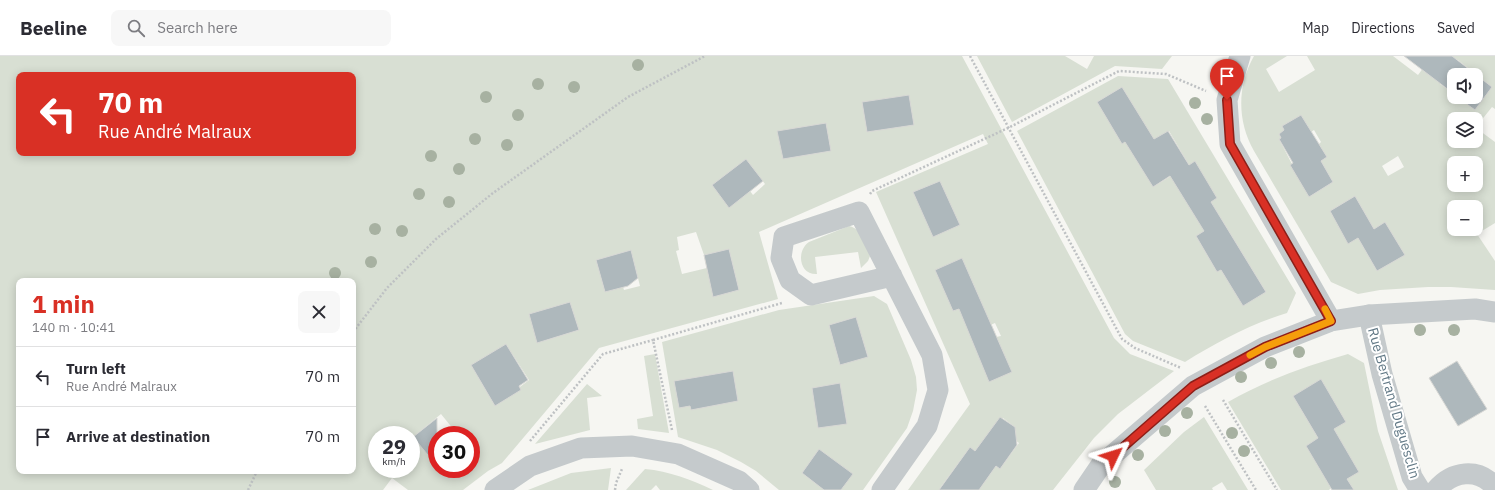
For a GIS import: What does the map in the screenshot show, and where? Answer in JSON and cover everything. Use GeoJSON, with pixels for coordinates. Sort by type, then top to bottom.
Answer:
{"type":"FeatureCollection","features":[{"type":"Feature","properties":{"kind":"street"},"geometry":{"type":"LineString","coordinates":[[1240,56],[1227,100],[1230,144],[1331,321]]}},
{"type":"Feature","properties":{"kind":"street"},"geometry":{"type":"LineString","coordinates":[[882,490],[927,426],[938,390],[932,355],[892,276],[859,212],[784,237],[781,258],[790,280],[811,295],[892,276]]}},
{"type":"Feature","properties":{"kind":"street","name":"Rue Bertrand Duguesclin"},"geometry":{"type":"LineString","coordinates":[[1084,490],[1101,466],[1193,386],[1265,347],[1331,321],[1369,315],[1475,309],[1495,312]]}},
{"type":"Feature","properties":{"kind":"street","name":"Rue Bertrand Duguesclin"},"geometry":{"type":"LineString","coordinates":[[1369,315],[1382,374],[1412,477],[1420,490]]}},
{"type":"Feature","properties":{"kind":"street"},"geometry":{"type":"LineString","coordinates":[[495,490],[530,466],[581,448],[632,446],[678,454],[739,481],[749,490]]}},
{"type":"Feature","properties":{"kind":"street","name":"Rue Bertrand Duguesclin"},"geometry":{"type":"LineString","coordinates":[[1436,490],[1443,482],[1454,476],[1466,474],[1479,476],[1491,482],[1495,487]]}},
{"type":"Feature","properties":{"kind":"path"},"geometry":{"type":"LineString","coordinates":[[356,328],[387,288],[436,239],[493,193],[628,97],[705,56]]}},
{"type":"Feature","properties":{"kind":"path"},"geometry":{"type":"LineString","coordinates":[[970,56],[1122,338],[1135,348],[1180,366],[1182,370]]}},
{"type":"Feature","properties":{"kind":"path"},"geometry":{"type":"LineString","coordinates":[[859,212],[872,191],[1008,128],[1120,71],[1166,74],[1227,100]]}},
{"type":"Feature","properties":{"kind":"path"},"geometry":{"type":"LineString","coordinates":[[528,443],[603,354],[811,295]]}},
{"type":"Feature","properties":{"kind":"path"},"geometry":{"type":"LineString","coordinates":[[653,340],[678,454]]}},
{"type":"Feature","properties":{"kind":"path"},"geometry":{"type":"LineString","coordinates":[[1223,400],[1277,490]]}},
{"type":"Feature","properties":{"kind":"path"},"geometry":{"type":"LineString","coordinates":[[1204,403],[1256,490]]}},
{"type":"Feature","properties":{"kind":"path"},"geometry":{"type":"LineString","coordinates":[[248,490],[256,474]]}},
{"type":"Feature","properties":{"kind":"shaded area"},"geometry":{"type":"Polygon","coordinates":[[[0,56],[962,56],[1114,338],[1130,354],[1174,371],[1118,414],[1094,438],[1053,490],[979,490],[996,466],[1000,469],[1019,443],[1011,437],[1015,427],[1003,418],[999,419],[975,451],[970,447],[940,488],[942,490],[908,490],[970,404],[876,192],[988,144],[983,134],[759,232],[778,299],[599,348],[502,463],[480,477],[480,426],[451,426],[441,414],[420,431],[420,426],[368,426],[368,478],[392,478],[383,490],[0,490],[0,56]],[[909,96],[862,102],[867,132],[914,125],[909,96]],[[826,123],[778,131],[783,159],[831,151],[826,123]],[[746,159],[712,185],[729,207],[750,191],[753,195],[765,184],[746,159]],[[940,181],[913,192],[959,225],[940,181]],[[696,232],[677,237],[679,250],[676,251],[682,274],[707,268],[713,296],[739,290],[729,249],[704,255],[696,232]],[[631,250],[596,260],[605,292],[623,287],[624,290],[640,286],[631,250]],[[962,259],[936,270],[953,311],[980,299],[962,259]],[[570,302],[529,314],[539,329],[544,341],[579,330],[570,302]],[[995,323],[970,334],[989,381],[996,337],[1001,336],[995,323]],[[513,355],[478,377],[495,406],[529,380],[513,355]]]}},
{"type":"Feature","properties":{"kind":"shaded area"},"geometry":{"type":"Polygon","coordinates":[[[977,56],[1065,56],[1087,69],[1094,56],[1172,56],[1162,69],[1115,66],[1012,122],[977,56]]]}},
{"type":"Feature","properties":{"kind":"shaded area"},"geometry":{"type":"Polygon","coordinates":[[[1254,56],[1287,56],[1266,69],[1279,92],[1315,70],[1307,56],[1393,56],[1418,75],[1432,56],[1495,56],[1495,109],[1492,107],[1483,118],[1483,112],[1447,112],[1447,148],[1483,148],[1483,133],[1495,142],[1495,223],[1483,230],[1483,200],[1447,200],[1447,236],[1478,236],[1495,261],[1495,290],[1428,287],[1380,290],[1358,294],[1331,282],[1248,140],[1244,128],[1241,104],[1244,79],[1254,56]],[[1296,118],[1282,126],[1284,130],[1279,134],[1281,138],[1279,139],[1309,197],[1333,182],[1321,161],[1327,157],[1319,144],[1321,142],[1314,130],[1311,132],[1303,119],[1296,118]],[[1398,156],[1382,166],[1388,176],[1404,167],[1398,156]],[[1355,196],[1330,211],[1348,243],[1358,238],[1377,271],[1405,255],[1385,222],[1374,229],[1355,196]]]}},
{"type":"Feature","properties":{"kind":"shaded area"},"geometry":{"type":"Polygon","coordinates":[[[1118,76],[1168,79],[1296,293],[1287,313],[1260,322],[1234,334],[1185,362],[1133,341],[1125,334],[1017,131],[1118,76]],[[1122,87],[1097,102],[1122,143],[1147,128],[1122,87]],[[1169,131],[1144,145],[1153,187],[1189,165],[1169,131]],[[1222,220],[1196,236],[1217,272],[1221,270],[1243,305],[1266,292],[1222,220]]]}},
{"type":"Feature","properties":{"kind":"shaded area"},"geometry":{"type":"Polygon","coordinates":[[[849,226],[853,227],[860,233],[870,256],[868,261],[861,268],[858,252],[815,257],[817,274],[806,271],[801,262],[802,251],[805,246],[809,242],[849,226]]]}},
{"type":"Feature","properties":{"kind":"shaded area"},"geometry":{"type":"Polygon","coordinates":[[[874,296],[887,304],[911,360],[916,377],[917,390],[913,411],[907,428],[863,490],[841,490],[852,474],[819,449],[802,473],[824,490],[779,490],[756,471],[741,462],[717,450],[678,437],[662,342],[779,310],[874,296]],[[855,317],[829,325],[840,365],[868,356],[855,317]],[[733,371],[674,381],[679,408],[690,406],[691,410],[738,401],[733,371]],[[840,383],[812,388],[818,428],[847,423],[840,383]]]}},
{"type":"Feature","properties":{"kind":"shaded area"},"geometry":{"type":"Polygon","coordinates":[[[655,354],[669,433],[638,429],[637,419],[653,416],[644,356],[655,354]]]}},
{"type":"Feature","properties":{"kind":"shaded area"},"geometry":{"type":"Polygon","coordinates":[[[1348,354],[1364,363],[1378,431],[1398,490],[1354,490],[1347,479],[1334,429],[1345,422],[1293,396],[1318,438],[1331,488],[1329,490],[1281,490],[1228,402],[1286,374],[1348,354]]]}},
{"type":"Feature","properties":{"kind":"shaded area"},"geometry":{"type":"Polygon","coordinates":[[[587,384],[602,396],[587,398],[590,430],[535,444],[587,384]]]}},
{"type":"Feature","properties":{"kind":"shaded area"},"geometry":{"type":"Polygon","coordinates":[[[1204,417],[1248,490],[1227,490],[1222,482],[1212,488],[1213,490],[1156,490],[1144,470],[1184,432],[1204,417]]]}},
{"type":"Feature","properties":{"kind":"shaded area"},"geometry":{"type":"Polygon","coordinates":[[[420,445],[428,454],[428,478],[479,478],[463,490],[408,490],[392,478],[420,478],[420,445]]]}},
{"type":"Feature","properties":{"kind":"shaded area"},"geometry":{"type":"Polygon","coordinates":[[[611,468],[608,490],[528,490],[571,473],[611,468]]]}},
{"type":"Feature","properties":{"kind":"shaded area"},"geometry":{"type":"Polygon","coordinates":[[[645,469],[680,476],[713,490],[660,490],[656,485],[651,490],[626,490],[645,469]]]}},
{"type":"Feature","properties":{"kind":"building"},"geometry":{"type":"Polygon","coordinates":[[[1404,56],[1452,56],[1467,68],[1447,68],[1447,89],[1404,56]]]}},
{"type":"Feature","properties":{"kind":"building"},"geometry":{"type":"Polygon","coordinates":[[[1483,80],[1492,87],[1483,99],[1483,80]]]}},
{"type":"Feature","properties":{"kind":"building"},"geometry":{"type":"Polygon","coordinates":[[[1122,87],[1154,139],[1168,131],[1189,165],[1195,161],[1217,198],[1211,202],[1266,292],[1243,306],[1221,270],[1217,272],[1196,236],[1204,231],[1170,176],[1153,187],[1125,142],[1122,144],[1097,102],[1122,87]]]}},
{"type":"Feature","properties":{"kind":"building"},"geometry":{"type":"Polygon","coordinates":[[[909,95],[914,125],[867,132],[862,102],[909,95]]]}},
{"type":"Feature","properties":{"kind":"building"},"geometry":{"type":"Polygon","coordinates":[[[1467,104],[1479,104],[1475,110],[1467,104]]]}},
{"type":"Feature","properties":{"kind":"building"},"geometry":{"type":"Polygon","coordinates":[[[1301,115],[1327,157],[1321,161],[1333,182],[1309,197],[1290,165],[1293,163],[1279,139],[1281,138],[1279,134],[1284,130],[1282,126],[1301,115]]]}},
{"type":"Feature","properties":{"kind":"building"},"geometry":{"type":"Polygon","coordinates":[[[826,123],[831,151],[783,159],[777,131],[826,123]]]}},
{"type":"Feature","properties":{"kind":"building"},"geometry":{"type":"Polygon","coordinates":[[[746,159],[763,181],[729,208],[712,185],[746,159]]]}},
{"type":"Feature","properties":{"kind":"building"},"geometry":{"type":"Polygon","coordinates":[[[940,181],[960,225],[933,237],[913,192],[940,181]]]}},
{"type":"Feature","properties":{"kind":"building"},"geometry":{"type":"Polygon","coordinates":[[[1355,196],[1374,229],[1385,222],[1405,255],[1377,271],[1358,238],[1348,244],[1330,211],[1355,196]]]}},
{"type":"Feature","properties":{"kind":"building"},"geometry":{"type":"Polygon","coordinates":[[[729,249],[739,290],[713,297],[704,255],[729,249]]]}},
{"type":"Feature","properties":{"kind":"building"},"geometry":{"type":"Polygon","coordinates":[[[631,250],[638,278],[628,286],[605,292],[596,260],[631,250]]]}},
{"type":"Feature","properties":{"kind":"building"},"geometry":{"type":"Polygon","coordinates":[[[962,258],[1012,372],[989,382],[959,309],[953,311],[935,270],[962,258]]]}},
{"type":"Feature","properties":{"kind":"building"},"geometry":{"type":"Polygon","coordinates":[[[570,302],[579,330],[537,343],[529,314],[570,302]]]}},
{"type":"Feature","properties":{"kind":"building"},"geometry":{"type":"Polygon","coordinates":[[[856,317],[868,357],[840,365],[829,325],[856,317]]]}},
{"type":"Feature","properties":{"kind":"building"},"geometry":{"type":"Polygon","coordinates":[[[506,344],[528,380],[519,386],[521,390],[495,406],[471,365],[506,344]]]}},
{"type":"Feature","properties":{"kind":"building"},"geometry":{"type":"Polygon","coordinates":[[[1457,361],[1487,409],[1458,426],[1429,378],[1457,361]]]}},
{"type":"Feature","properties":{"kind":"building"},"geometry":{"type":"Polygon","coordinates":[[[733,371],[738,401],[691,410],[690,406],[679,408],[674,381],[733,371]]]}},
{"type":"Feature","properties":{"kind":"building"},"geometry":{"type":"Polygon","coordinates":[[[1321,379],[1346,422],[1334,429],[1359,472],[1347,479],[1354,490],[1332,490],[1306,446],[1318,438],[1293,396],[1321,379]]]}},
{"type":"Feature","properties":{"kind":"building"},"geometry":{"type":"Polygon","coordinates":[[[840,383],[847,424],[818,428],[812,388],[840,383]]]}},
{"type":"Feature","properties":{"kind":"building"},"geometry":{"type":"Polygon","coordinates":[[[1000,417],[1015,427],[1017,445],[1000,469],[996,466],[979,490],[939,490],[970,447],[975,451],[1000,417]]]}},
{"type":"Feature","properties":{"kind":"building"},"geometry":{"type":"Polygon","coordinates":[[[437,418],[437,426],[428,426],[428,455],[420,445],[420,431],[437,418]]]}},
{"type":"Feature","properties":{"kind":"building"},"geometry":{"type":"Polygon","coordinates":[[[819,449],[853,474],[841,490],[824,490],[802,473],[819,449]]]}},
{"type":"Feature","properties":{"kind":"slow traffic"},"geometry":{"type":"LineString","coordinates":[[1250,355],[1265,347],[1331,321],[1325,309]]}},
{"type":"Feature","properties":{"kind":"route"},"geometry":{"type":"LineString","coordinates":[[1113,456],[1193,386],[1265,347],[1331,321],[1230,144],[1227,100]]}}]}
